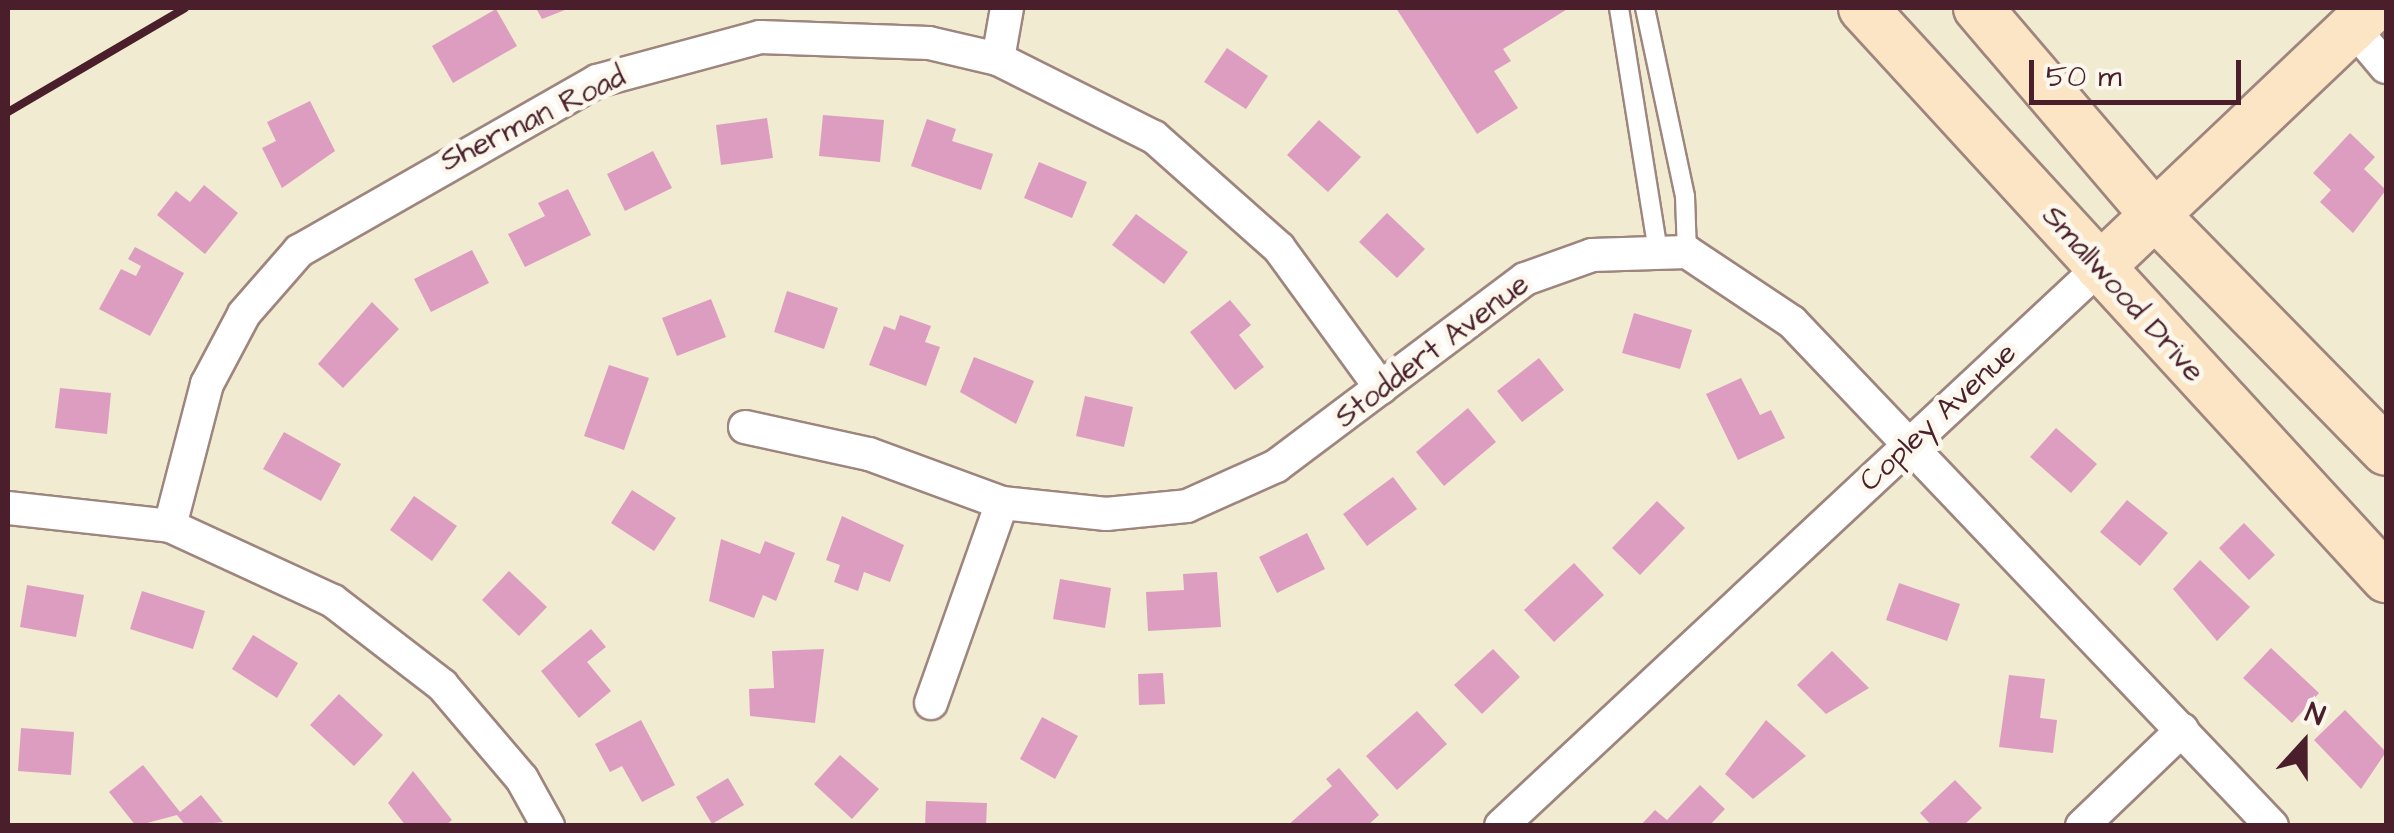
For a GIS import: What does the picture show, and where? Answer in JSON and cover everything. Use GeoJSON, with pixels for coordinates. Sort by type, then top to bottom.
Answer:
{"type":"FeatureCollection","features":[{"type":"Feature","properties":{"kind":"main road","name":"Smallwood Drive"},"geometry":{"type":"LineString","coordinates":[[1863,8],[2386,578]]}},
{"type":"Feature","properties":{"kind":"main road"},"geometry":{"type":"LineString","coordinates":[[1978,8],[2155,215],[2386,451]]}},
{"type":"Feature","properties":{"kind":"main road","name":"Copley Avenue"},"geometry":{"type":"LineString","coordinates":[[2100,267],[2354,14]]}},
{"type":"Feature","properties":{"kind":"street"},"geometry":{"type":"LineString","coordinates":[[998,60],[1007,8]]}},
{"type":"Feature","properties":{"kind":"street"},"geometry":{"type":"LineString","coordinates":[[2354,14],[2386,67]]}},
{"type":"Feature","properties":{"kind":"street","name":"Sherman Road"},"geometry":{"type":"LineString","coordinates":[[170,526],[207,384],[268,280],[437,166],[597,81],[732,42],[876,38],[998,60],[1193,166],[1278,248],[1381,388]]}},
{"type":"Feature","properties":{"kind":"street"},"geometry":{"type":"LineString","coordinates":[[1672,252],[1792,322],[1906,448],[2272,826]]}},
{"type":"Feature","properties":{"kind":"street","name":"Stoddert Avenue"},"geometry":{"type":"LineString","coordinates":[[745,427],[869,454],[1002,503],[1106,514],[1187,506],[1276,466],[1525,279],[1592,254],[1672,252]]}},
{"type":"Feature","properties":{"kind":"street","name":"Copley Avenue"},"geometry":{"type":"LineString","coordinates":[[1501,826],[2100,267]]}},
{"type":"Feature","properties":{"kind":"street"},"geometry":{"type":"LineString","coordinates":[[932,702],[1002,503]]}},
{"type":"Feature","properties":{"kind":"street"},"geometry":{"type":"LineString","coordinates":[[8,508],[170,526],[272,566],[393,642],[481,726],[548,826]]}},
{"type":"Feature","properties":{"kind":"street"},"geometry":{"type":"LineString","coordinates":[[2082,826],[2182,730]]}},
{"type":"Feature","properties":{"kind":"lane"},"geometry":{"type":"LineString","coordinates":[[1619,8],[1672,252]]}},
{"type":"Feature","properties":{"kind":"lane"},"geometry":{"type":"LineString","coordinates":[[1645,8],[1685,196],[1672,252]]}},
{"type":"Feature","properties":{"kind":"building"},"geometry":{"type":"Polygon","coordinates":[[[536,8],[570,8],[542,19],[536,8]]]}},
{"type":"Feature","properties":{"kind":"building"},"geometry":{"type":"Polygon","coordinates":[[[1396,8],[1569,8],[1503,49],[1511,61],[1494,71],[1518,108],[1477,134],[1396,8]]]}},
{"type":"Feature","properties":{"kind":"building"},"geometry":{"type":"Polygon","coordinates":[[[496,9],[517,46],[453,83],[432,46],[496,9]]]}},
{"type":"Feature","properties":{"kind":"building"},"geometry":{"type":"Polygon","coordinates":[[[1227,48],[1268,76],[1246,109],[1204,82],[1227,48]]]}},
{"type":"Feature","properties":{"kind":"building"},"geometry":{"type":"Polygon","coordinates":[[[310,101],[335,151],[282,188],[262,148],[276,141],[267,122],[310,101]]]}},
{"type":"Feature","properties":{"kind":"building"},"geometry":{"type":"Polygon","coordinates":[[[823,115],[884,120],[880,162],[819,156],[823,115]]]}},
{"type":"Feature","properties":{"kind":"building"},"geometry":{"type":"Polygon","coordinates":[[[767,118],[773,158],[721,165],[716,125],[767,118]]]}},
{"type":"Feature","properties":{"kind":"building"},"geometry":{"type":"Polygon","coordinates":[[[927,119],[956,129],[952,141],[993,154],[981,190],[911,166],[927,119]]]}},
{"type":"Feature","properties":{"kind":"building"},"geometry":{"type":"Polygon","coordinates":[[[1319,120],[1361,157],[1328,192],[1287,155],[1319,120]]]}},
{"type":"Feature","properties":{"kind":"building"},"geometry":{"type":"Polygon","coordinates":[[[2350,133],[2375,157],[2364,169],[2386,190],[2353,233],[2320,202],[2331,190],[2313,173],[2350,133]]]}},
{"type":"Feature","properties":{"kind":"building"},"geometry":{"type":"Polygon","coordinates":[[[653,151],[672,188],[625,211],[607,174],[653,151]]]}},
{"type":"Feature","properties":{"kind":"building"},"geometry":{"type":"Polygon","coordinates":[[[1039,162],[1087,182],[1072,218],[1024,198],[1039,162]]]}},
{"type":"Feature","properties":{"kind":"building"},"geometry":{"type":"Polygon","coordinates":[[[204,185],[238,213],[205,254],[157,215],[176,191],[190,202],[204,185]]]}},
{"type":"Feature","properties":{"kind":"building"},"geometry":{"type":"Polygon","coordinates":[[[568,189],[591,235],[525,267],[508,234],[545,216],[538,203],[568,189]]]}},
{"type":"Feature","properties":{"kind":"building"},"geometry":{"type":"Polygon","coordinates":[[[1387,213],[1425,249],[1397,278],[1359,242],[1387,213]]]}},
{"type":"Feature","properties":{"kind":"building"},"geometry":{"type":"Polygon","coordinates":[[[1136,214],[1188,252],[1164,284],[1112,245],[1136,214]]]}},
{"type":"Feature","properties":{"kind":"building"},"geometry":{"type":"Polygon","coordinates":[[[135,247],[184,273],[150,336],[99,309],[121,269],[136,276],[141,266],[128,259],[135,247]]]}},
{"type":"Feature","properties":{"kind":"building"},"geometry":{"type":"Polygon","coordinates":[[[472,250],[489,283],[431,312],[414,279],[472,250]]]}},
{"type":"Feature","properties":{"kind":"building"},"geometry":{"type":"Polygon","coordinates":[[[787,291],[838,308],[824,349],[774,332],[787,291]]]}},
{"type":"Feature","properties":{"kind":"building"},"geometry":{"type":"Polygon","coordinates":[[[711,299],[726,337],[677,356],[662,318],[711,299]]]}},
{"type":"Feature","properties":{"kind":"building"},"geometry":{"type":"Polygon","coordinates":[[[1230,300],[1251,325],[1239,335],[1264,367],[1235,390],[1190,332],[1230,300]]]}},
{"type":"Feature","properties":{"kind":"building"},"geometry":{"type":"Polygon","coordinates":[[[372,302],[399,329],[343,388],[318,364],[372,302]]]}},
{"type":"Feature","properties":{"kind":"building"},"geometry":{"type":"Polygon","coordinates":[[[1634,313],[1692,330],[1680,369],[1622,353],[1634,313]]]}},
{"type":"Feature","properties":{"kind":"building"},"geometry":{"type":"Polygon","coordinates":[[[900,315],[931,326],[925,342],[940,347],[926,386],[869,365],[884,326],[895,330],[900,315]]]}},
{"type":"Feature","properties":{"kind":"building"},"geometry":{"type":"Polygon","coordinates":[[[974,357],[1034,381],[1016,424],[960,392],[974,357]]]}},
{"type":"Feature","properties":{"kind":"building"},"geometry":{"type":"Polygon","coordinates":[[[1539,358],[1564,390],[1522,422],[1497,391],[1539,358]]]}},
{"type":"Feature","properties":{"kind":"building"},"geometry":{"type":"Polygon","coordinates":[[[609,365],[649,378],[624,450],[584,436],[609,365]]]}},
{"type":"Feature","properties":{"kind":"building"},"geometry":{"type":"Polygon","coordinates":[[[1741,378],[1760,415],[1771,410],[1785,438],[1738,460],[1706,394],[1741,378]]]}},
{"type":"Feature","properties":{"kind":"building"},"geometry":{"type":"Polygon","coordinates":[[[60,388],[111,393],[107,434],[55,428],[60,388]]]}},
{"type":"Feature","properties":{"kind":"building"},"geometry":{"type":"Polygon","coordinates":[[[1085,396],[1133,407],[1124,447],[1076,436],[1085,396]]]}},
{"type":"Feature","properties":{"kind":"building"},"geometry":{"type":"Polygon","coordinates":[[[1468,408],[1496,442],[1444,486],[1416,452],[1468,408]]]}},
{"type":"Feature","properties":{"kind":"building"},"geometry":{"type":"Polygon","coordinates":[[[2056,428],[2097,464],[2071,493],[2030,457],[2056,428]]]}},
{"type":"Feature","properties":{"kind":"building"},"geometry":{"type":"Polygon","coordinates":[[[284,432],[341,464],[321,501],[263,469],[284,432]]]}},
{"type":"Feature","properties":{"kind":"building"},"geometry":{"type":"Polygon","coordinates":[[[1393,477],[1417,509],[1367,546],[1343,514],[1393,477]]]}},
{"type":"Feature","properties":{"kind":"building"},"geometry":{"type":"Polygon","coordinates":[[[632,490],[676,518],[654,551],[611,523],[632,490]]]}},
{"type":"Feature","properties":{"kind":"building"},"geometry":{"type":"Polygon","coordinates":[[[414,496],[457,526],[432,561],[390,530],[414,496]]]}},
{"type":"Feature","properties":{"kind":"building"},"geometry":{"type":"Polygon","coordinates":[[[2127,500],[2168,533],[2140,566],[2100,532],[2127,500]]]}},
{"type":"Feature","properties":{"kind":"building"},"geometry":{"type":"Polygon","coordinates":[[[1657,501],[1685,528],[1640,575],[1612,548],[1657,501]]]}},
{"type":"Feature","properties":{"kind":"building"},"geometry":{"type":"Polygon","coordinates":[[[842,516],[904,545],[890,582],[864,572],[858,591],[834,582],[840,565],[826,560],[842,516]]]}},
{"type":"Feature","properties":{"kind":"building"},"geometry":{"type":"Polygon","coordinates":[[[2244,523],[2275,555],[2249,580],[2219,548],[2244,523]]]}},
{"type":"Feature","properties":{"kind":"building"},"geometry":{"type":"Polygon","coordinates":[[[1307,533],[1325,569],[1277,593],[1259,557],[1307,533]]]}},
{"type":"Feature","properties":{"kind":"building"},"geometry":{"type":"Polygon","coordinates":[[[721,539],[760,554],[765,541],[795,553],[776,601],[763,595],[754,618],[709,601],[721,539]]]}},
{"type":"Feature","properties":{"kind":"building"},"geometry":{"type":"Polygon","coordinates":[[[2200,560],[2250,607],[2217,641],[2173,589],[2200,560]]]}},
{"type":"Feature","properties":{"kind":"building"},"geometry":{"type":"Polygon","coordinates":[[[1574,563],[1604,595],[1554,642],[1524,610],[1574,563]]]}},
{"type":"Feature","properties":{"kind":"building"},"geometry":{"type":"Polygon","coordinates":[[[509,571],[547,607],[519,636],[482,600],[509,571]]]}},
{"type":"Feature","properties":{"kind":"building"},"geometry":{"type":"Polygon","coordinates":[[[1217,572],[1221,627],[1148,631],[1146,592],[1184,590],[1183,574],[1217,572]]]}},
{"type":"Feature","properties":{"kind":"building"},"geometry":{"type":"Polygon","coordinates":[[[1060,579],[1111,588],[1105,628],[1053,619],[1060,579]]]}},
{"type":"Feature","properties":{"kind":"building"},"geometry":{"type":"Polygon","coordinates":[[[1899,583],[1960,604],[1947,641],[1886,620],[1899,583]]]}},
{"type":"Feature","properties":{"kind":"building"},"geometry":{"type":"Polygon","coordinates":[[[27,585],[84,595],[76,637],[20,627],[27,585]]]}},
{"type":"Feature","properties":{"kind":"building"},"geometry":{"type":"Polygon","coordinates":[[[142,591],[205,611],[193,649],[130,629],[142,591]]]}},
{"type":"Feature","properties":{"kind":"building"},"geometry":{"type":"Polygon","coordinates":[[[591,629],[606,647],[587,662],[611,691],[579,718],[541,671],[591,629]]]}},
{"type":"Feature","properties":{"kind":"building"},"geometry":{"type":"Polygon","coordinates":[[[253,635],[298,663],[277,698],[232,669],[253,635]]]}},
{"type":"Feature","properties":{"kind":"building"},"geometry":{"type":"Polygon","coordinates":[[[2271,648],[2319,693],[2292,723],[2243,678],[2271,648]]]}},
{"type":"Feature","properties":{"kind":"building"},"geometry":{"type":"Polygon","coordinates":[[[824,649],[815,723],[750,716],[749,689],[774,688],[772,651],[824,649]]]}},
{"type":"Feature","properties":{"kind":"building"},"geometry":{"type":"Polygon","coordinates":[[[1493,649],[1520,677],[1482,714],[1454,685],[1493,649]]]}},
{"type":"Feature","properties":{"kind":"building"},"geometry":{"type":"Polygon","coordinates":[[[1832,651],[1869,688],[1826,714],[1797,685],[1832,651]]]}},
{"type":"Feature","properties":{"kind":"building"},"geometry":{"type":"Polygon","coordinates":[[[1163,673],[1165,704],[1139,705],[1138,674],[1163,673]]]}},
{"type":"Feature","properties":{"kind":"building"},"geometry":{"type":"Polygon","coordinates":[[[2009,675],[2045,679],[2040,718],[2057,720],[2053,753],[1999,747],[2009,675]]]}},
{"type":"Feature","properties":{"kind":"building"},"geometry":{"type":"Polygon","coordinates":[[[339,694],[383,735],[354,766],[310,725],[339,694]]]}},
{"type":"Feature","properties":{"kind":"building"},"geometry":{"type":"Polygon","coordinates":[[[2345,710],[2386,752],[2361,789],[2314,740],[2345,710]]]}},
{"type":"Feature","properties":{"kind":"building"},"geometry":{"type":"Polygon","coordinates":[[[1417,711],[1447,744],[1397,790],[1366,756],[1417,711]]]}},
{"type":"Feature","properties":{"kind":"building"},"geometry":{"type":"Polygon","coordinates":[[[1042,717],[1078,736],[1055,779],[1020,759],[1042,717]]]}},
{"type":"Feature","properties":{"kind":"building"},"geometry":{"type":"Polygon","coordinates":[[[641,720],[675,785],[642,802],[622,766],[610,772],[595,744],[641,720]]]}},
{"type":"Feature","properties":{"kind":"building"},"geometry":{"type":"Polygon","coordinates":[[[1766,720],[1806,756],[1753,799],[1725,774],[1766,720]]]}},
{"type":"Feature","properties":{"kind":"building"},"geometry":{"type":"Polygon","coordinates":[[[21,728],[74,732],[71,775],[18,771],[21,728]]]}},
{"type":"Feature","properties":{"kind":"building"},"geometry":{"type":"Polygon","coordinates":[[[840,755],[879,789],[852,819],[814,784],[840,755]]]}},
{"type":"Feature","properties":{"kind":"building"},"geometry":{"type":"Polygon","coordinates":[[[143,765],[180,812],[201,795],[223,822],[186,826],[177,815],[136,826],[109,792],[143,765]]]}},
{"type":"Feature","properties":{"kind":"building"},"geometry":{"type":"Polygon","coordinates":[[[1339,768],[1379,815],[1367,826],[1287,826],[1332,786],[1326,779],[1339,768]]]}},
{"type":"Feature","properties":{"kind":"building"},"geometry":{"type":"Polygon","coordinates":[[[413,771],[452,820],[445,826],[406,826],[388,803],[413,771]]]}},
{"type":"Feature","properties":{"kind":"building"},"geometry":{"type":"Polygon","coordinates":[[[728,778],[744,805],[712,824],[696,797],[728,778]]]}},
{"type":"Feature","properties":{"kind":"building"},"geometry":{"type":"Polygon","coordinates":[[[1955,780],[1982,808],[1963,826],[1932,826],[1920,813],[1955,780]]]}},
{"type":"Feature","properties":{"kind":"building"},"geometry":{"type":"Polygon","coordinates":[[[1700,785],[1725,809],[1709,826],[1640,826],[1655,810],[1667,820],[1700,785]]]}},
{"type":"Feature","properties":{"kind":"building"},"geometry":{"type":"Polygon","coordinates":[[[926,801],[987,803],[986,826],[925,826],[926,801]]]}},
{"type":"Feature","properties":{"kind":"railway"},"geometry":{"type":"LineString","coordinates":[[8,112],[185,8]]}}]}
